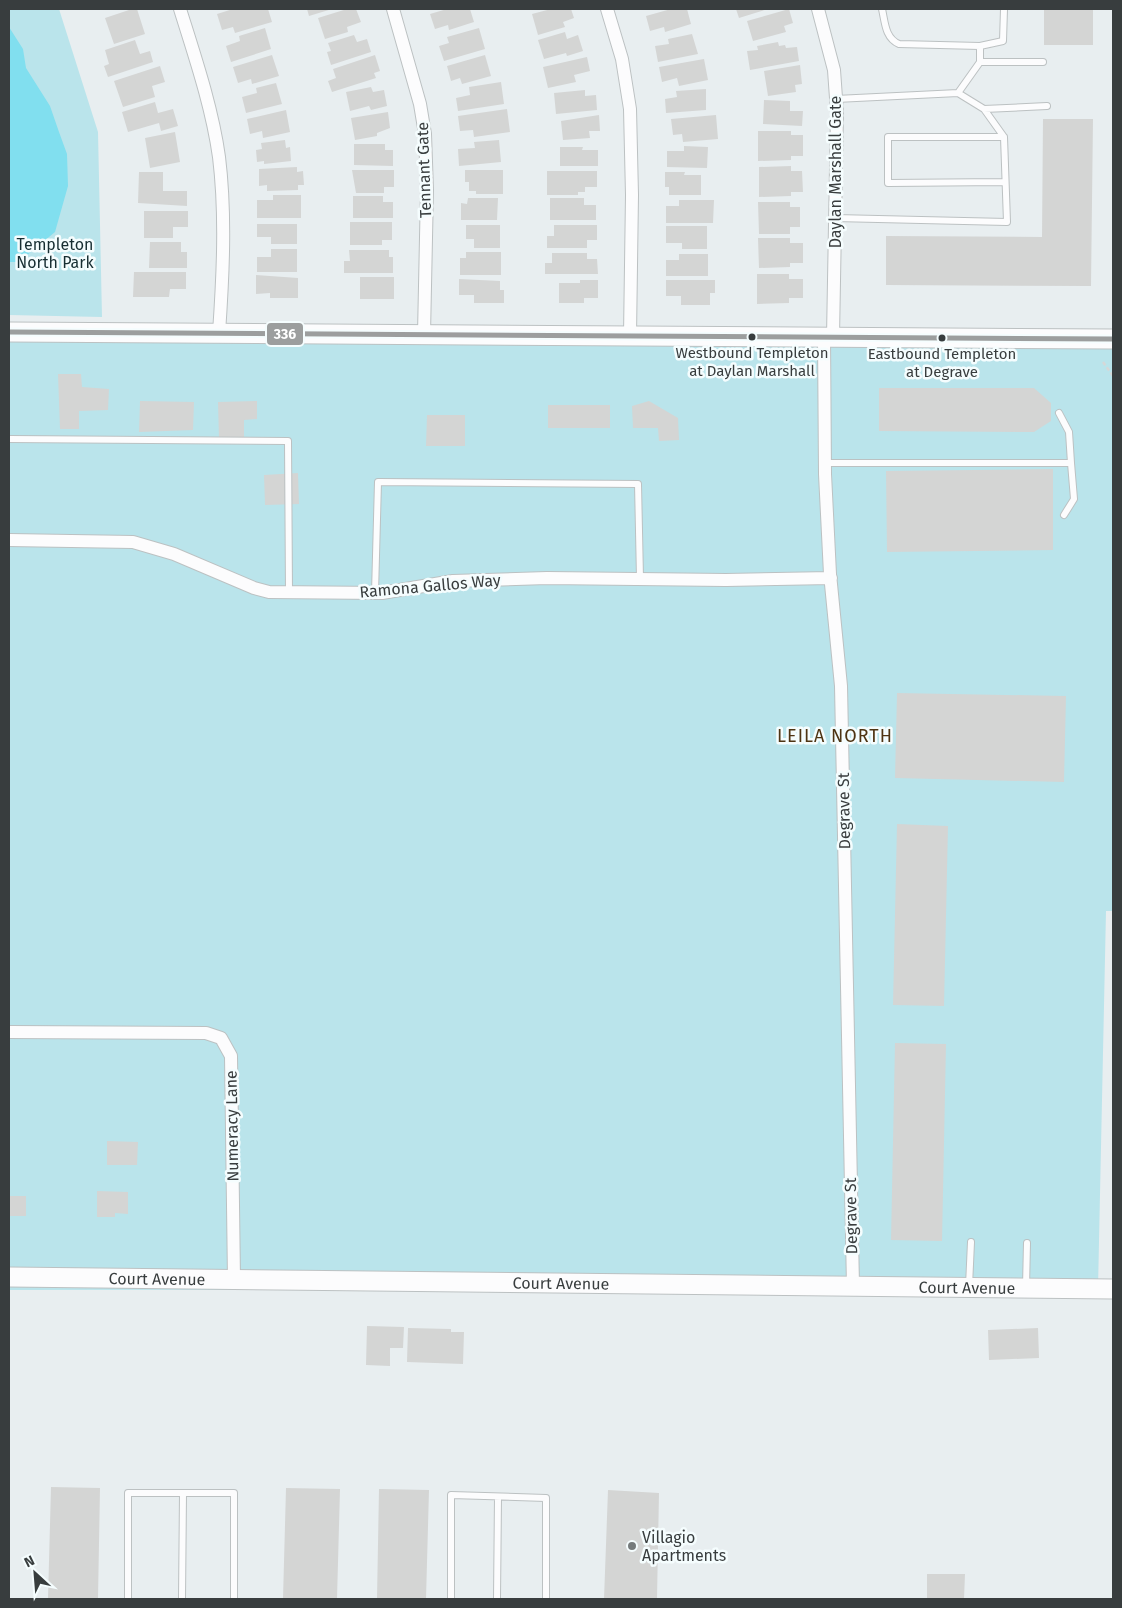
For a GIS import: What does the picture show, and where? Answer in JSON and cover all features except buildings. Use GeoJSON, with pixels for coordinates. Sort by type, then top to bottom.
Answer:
{"type":"FeatureCollection","features":[{"type":"Feature","properties":{"kind":"street"},"geometry":{"type":"LineString","coordinates":[[180,9],[209,109],[218,155],[222,225],[219,333]]}},
{"type":"Feature","properties":{"kind":"street","name":"Tennant Gate"},"geometry":{"type":"LineString","coordinates":[[393,9],[418,96],[424,134],[427,190],[424,334]]}},
{"type":"Feature","properties":{"kind":"street"},"geometry":{"type":"LineString","coordinates":[[607,9],[622,59],[630,109],[632,204],[630,336]]}},
{"type":"Feature","properties":{"kind":"street","name":"Daylan Marshall Gate"},"geometry":{"type":"LineString","coordinates":[[818,9],[834,70],[836,99],[835,218],[828,337]]}},
{"type":"Feature","properties":{"kind":"street"},"geometry":{"type":"LineString","coordinates":[[9,332],[1113,339]]}},
{"type":"Feature","properties":{"kind":"street","name":"Degrave St"},"geometry":{"type":"LineString","coordinates":[[828,337],[826,464],[830,578],[841,686],[852,1286]]}},
{"type":"Feature","properties":{"kind":"street","name":"Ramona Gallos Way"},"geometry":{"type":"LineString","coordinates":[[9,540],[133,542],[174,554],[254,588],[269,592],[375,592],[452,581],[640,578],[726,580],[830,578]]}},
{"type":"Feature","properties":{"kind":"street","name":"Numeracy Lane"},"geometry":{"type":"LineString","coordinates":[[9,1032],[206,1033],[221,1038],[231,1056],[234,1279]]}},
{"type":"Feature","properties":{"kind":"street","name":"Court Avenue"},"geometry":{"type":"LineString","coordinates":[[9,1276],[1113,1289]]}},
{"type":"Feature","properties":{"kind":"lane"},"geometry":{"type":"LineString","coordinates":[[882,9],[888,36],[892,41],[899,44],[980,46],[1003,41],[1004,9]]}},
{"type":"Feature","properties":{"kind":"lane"},"geometry":{"type":"LineString","coordinates":[[958,93],[980,62],[980,46]]}},
{"type":"Feature","properties":{"kind":"lane"},"geometry":{"type":"LineString","coordinates":[[980,62],[1043,62]]}},
{"type":"Feature","properties":{"kind":"lane"},"geometry":{"type":"LineString","coordinates":[[835,218],[1007,222],[1004,182],[1004,137],[984,109],[958,93],[836,99]]}},
{"type":"Feature","properties":{"kind":"lane"},"geometry":{"type":"LineString","coordinates":[[984,109],[1047,106]]}},
{"type":"Feature","properties":{"kind":"lane"},"geometry":{"type":"LineString","coordinates":[[1004,137],[888,137],[888,183],[1004,182]]}},
{"type":"Feature","properties":{"kind":"lane"},"geometry":{"type":"LineString","coordinates":[[1059,413],[1069,432],[1074,499],[1064,515]]}},
{"type":"Feature","properties":{"kind":"lane"},"geometry":{"type":"LineString","coordinates":[[9,439],[288,442],[289,592]]}},
{"type":"Feature","properties":{"kind":"lane"},"geometry":{"type":"LineString","coordinates":[[826,464],[1071,463]]}},
{"type":"Feature","properties":{"kind":"lane"},"geometry":{"type":"LineString","coordinates":[[375,592],[378,482],[638,484],[640,578]]}},
{"type":"Feature","properties":{"kind":"lane"},"geometry":{"type":"LineString","coordinates":[[969,1287],[971,1242]]}},
{"type":"Feature","properties":{"kind":"lane"},"geometry":{"type":"LineString","coordinates":[[1026,1288],[1027,1243]]}},
{"type":"Feature","properties":{"kind":"lane"},"geometry":{"type":"LineString","coordinates":[[128,1599],[128,1493],[183,1494],[234,1492],[234,1599]]}},
{"type":"Feature","properties":{"kind":"lane"},"geometry":{"type":"LineString","coordinates":[[182,1599],[183,1494]]}},
{"type":"Feature","properties":{"kind":"lane"},"geometry":{"type":"LineString","coordinates":[[450,1599],[451,1495],[546,1498],[546,1599]]}},
{"type":"Feature","properties":{"kind":"lane"},"geometry":{"type":"LineString","coordinates":[[498,1497],[498,1599]]}},
{"type":"Feature","properties":{"kind":"path"},"geometry":{"type":"LineString","coordinates":[[1103,362],[1113,376]]}},
{"type":"Feature","properties":{"kind":"green space","name":"Templeton North Park"},"geometry":{"type":"Polygon","coordinates":[[[9,9],[59,9],[98,132],[102,317],[9,315],[9,9]]]}},
{"type":"Feature","properties":{"kind":"green space"},"geometry":{"type":"Polygon","coordinates":[[[9,331],[1113,339],[1113,911],[1106,911],[1098,1289],[9,1290],[9,331]]]}},
{"type":"Feature","properties":{"kind":"water"},"geometry":{"type":"Polygon","coordinates":[[[9,27],[23,49],[26,68],[50,106],[67,154],[68,186],[55,232],[19,262],[9,262],[9,27]]]}},
{"type":"Feature","properties":{"kind":"transit line","name":"336"},"geometry":{"type":"LineString","coordinates":[[9,332],[1113,339]]}},
{"type":"Feature","properties":{"kind":"place","name":"Westbound Templeton at Daylan Marshall"},"geometry":{"type":"Point","coordinates":[752,337]}},
{"type":"Feature","properties":{"kind":"place","name":"Eastbound Templeton at Degrave"},"geometry":{"type":"Point","coordinates":[942,338]}},
{"type":"Feature","properties":{"kind":"place","name":"Villagio Apartments"},"geometry":{"type":"Point","coordinates":[632,1546]}},
{"type":"Feature","properties":{"kind":"district","name":"LEILA NORTH"},"geometry":{"type":"Point","coordinates":[835,736]}}]}
